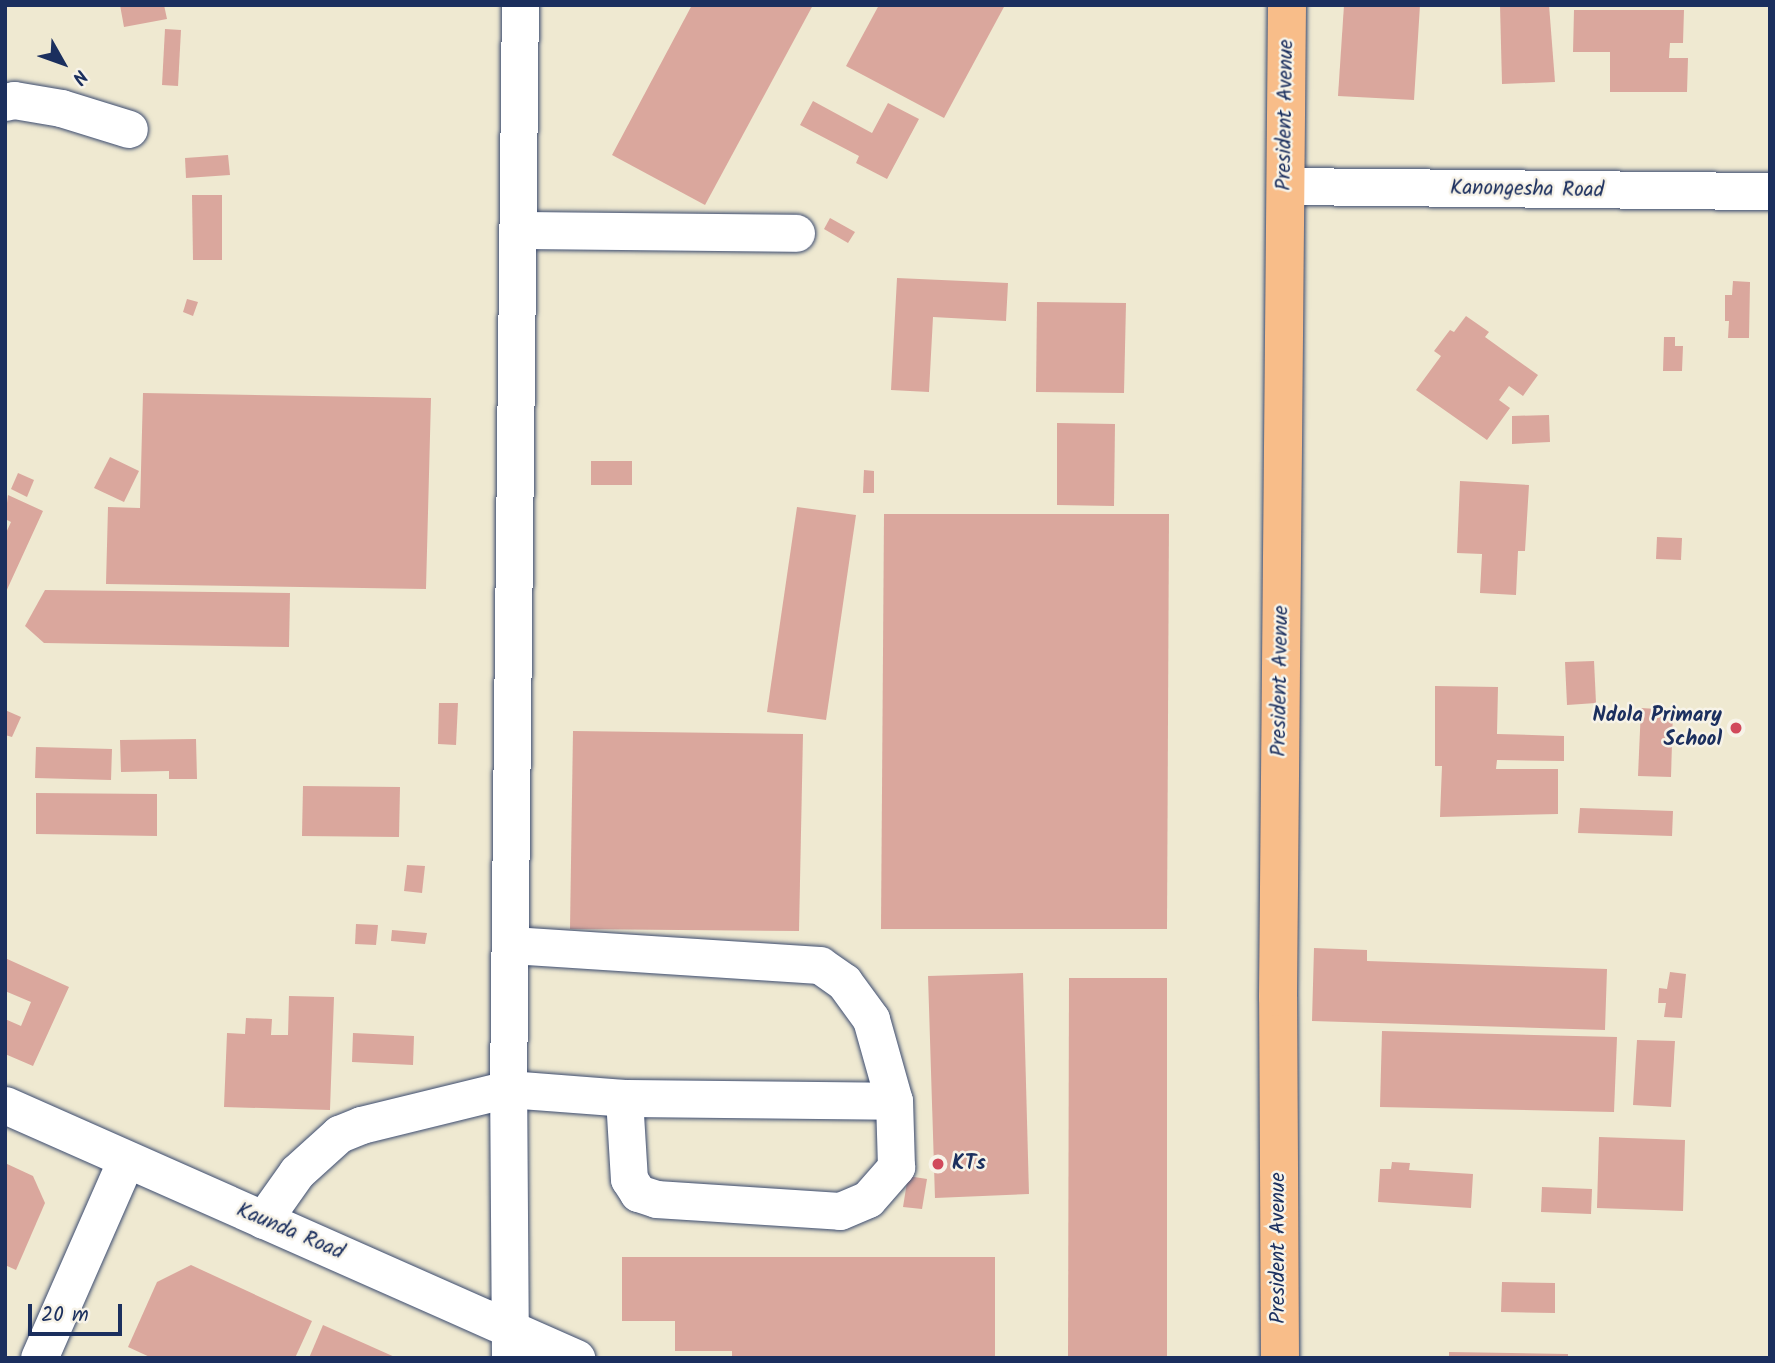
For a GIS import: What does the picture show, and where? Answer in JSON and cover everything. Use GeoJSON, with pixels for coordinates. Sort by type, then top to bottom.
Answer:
{"type":"FeatureCollection","features":[{"type":"Feature","properties":{"kind":"main road","name":"President Avenue"},"geometry":{"type":"LineString","coordinates":[[1280,1358],[1278,997],[1287,5]]}},
{"type":"Feature","properties":{"kind":"street"},"geometry":{"type":"LineString","coordinates":[[510,1342],[508,1089],[520,5]]}},
{"type":"Feature","properties":{"kind":"street"},"geometry":{"type":"LineString","coordinates":[[5,102],[14,100],[61,108],[129,129]]}},
{"type":"Feature","properties":{"kind":"street","name":"Kanongesha Road"},"geometry":{"type":"LineString","coordinates":[[1285,186],[1770,191]]}},
{"type":"Feature","properties":{"kind":"street"},"geometry":{"type":"LineString","coordinates":[[518,230],[796,233]]}},
{"type":"Feature","properties":{"kind":"street"},"geometry":{"type":"LineString","coordinates":[[511,945],[820,965],[844,982],[871,1019],[894,1101],[896,1167],[868,1199],[840,1212],[656,1199],[638,1193],[629,1179],[624,1098]]}},
{"type":"Feature","properties":{"kind":"street"},"geometry":{"type":"LineString","coordinates":[[263,1220],[297,1172],[318,1150],[339,1135],[361,1125],[508,1089],[624,1098],[894,1101]]}},
{"type":"Feature","properties":{"kind":"street","name":"Kaunda Road"},"geometry":{"type":"LineString","coordinates":[[5,1105],[263,1220],[510,1342],[576,1358]]}},
{"type":"Feature","properties":{"kind":"street"},"geometry":{"type":"LineString","coordinates":[[39,1358],[126,1160]]}},
{"type":"Feature","properties":{"kind":"building"},"geometry":{"type":"Polygon","coordinates":[[[120,5],[164,5],[167,19],[124,27],[120,5]]]}},
{"type":"Feature","properties":{"kind":"building"},"geometry":{"type":"Polygon","coordinates":[[[692,5],[813,5],[705,205],[612,155],[692,5]]]}},
{"type":"Feature","properties":{"kind":"building"},"geometry":{"type":"Polygon","coordinates":[[[879,5],[1005,5],[944,118],[846,66],[879,5]]]}},
{"type":"Feature","properties":{"kind":"building"},"geometry":{"type":"Polygon","coordinates":[[[1344,5],[1420,5],[1414,100],[1338,96],[1344,5]]]}},
{"type":"Feature","properties":{"kind":"building"},"geometry":{"type":"Polygon","coordinates":[[[1500,5],[1549,5],[1555,82],[1502,84],[1500,5]]]}},
{"type":"Feature","properties":{"kind":"building"},"geometry":{"type":"Polygon","coordinates":[[[1574,10],[1684,10],[1683,43],[1670,43],[1669,58],[1688,58],[1687,92],[1610,92],[1610,52],[1573,52],[1574,10]]]}},
{"type":"Feature","properties":{"kind":"building"},"geometry":{"type":"Polygon","coordinates":[[[165,29],[181,30],[178,86],[162,85],[165,29]]]}},
{"type":"Feature","properties":{"kind":"building"},"geometry":{"type":"Polygon","coordinates":[[[813,101],[872,133],[888,103],[919,119],[887,179],[856,163],[859,156],[800,125],[813,101]]]}},
{"type":"Feature","properties":{"kind":"building"},"geometry":{"type":"Polygon","coordinates":[[[228,155],[230,175],[186,178],[185,158],[228,155]]]}},
{"type":"Feature","properties":{"kind":"building"},"geometry":{"type":"Polygon","coordinates":[[[192,195],[222,195],[222,260],[193,260],[192,195]]]}},
{"type":"Feature","properties":{"kind":"building"},"geometry":{"type":"Polygon","coordinates":[[[830,218],[855,232],[848,243],[824,229],[830,218]]]}},
{"type":"Feature","properties":{"kind":"building"},"geometry":{"type":"Polygon","coordinates":[[[897,278],[1008,283],[1006,321],[933,317],[929,392],[891,390],[897,278]]]}},
{"type":"Feature","properties":{"kind":"building"},"geometry":{"type":"Polygon","coordinates":[[[1733,281],[1750,282],[1749,338],[1728,338],[1729,321],[1725,321],[1725,295],[1732,295],[1733,281]]]}},
{"type":"Feature","properties":{"kind":"building"},"geometry":{"type":"Polygon","coordinates":[[[187,299],[198,302],[193,316],[183,312],[187,299]]]}},
{"type":"Feature","properties":{"kind":"building"},"geometry":{"type":"Polygon","coordinates":[[[1037,302],[1126,303],[1124,393],[1036,392],[1037,302]]]}},
{"type":"Feature","properties":{"kind":"building"},"geometry":{"type":"Polygon","coordinates":[[[1466,316],[1489,332],[1485,337],[1538,375],[1523,396],[1509,386],[1499,400],[1510,408],[1487,440],[1416,390],[1441,356],[1434,351],[1450,330],[1454,332],[1466,316]]]}},
{"type":"Feature","properties":{"kind":"building"},"geometry":{"type":"Polygon","coordinates":[[[1664,337],[1675,337],[1675,346],[1683,346],[1682,371],[1663,371],[1664,337]]]}},
{"type":"Feature","properties":{"kind":"building"},"geometry":{"type":"Polygon","coordinates":[[[143,393],[431,398],[426,589],[106,584],[108,507],[140,508],[143,393]]]}},
{"type":"Feature","properties":{"kind":"building"},"geometry":{"type":"Polygon","coordinates":[[[1549,415],[1550,442],[1512,444],[1512,416],[1549,415]]]}},
{"type":"Feature","properties":{"kind":"building"},"geometry":{"type":"Polygon","coordinates":[[[1057,423],[1115,424],[1114,506],[1057,505],[1057,423]]]}},
{"type":"Feature","properties":{"kind":"building"},"geometry":{"type":"Polygon","coordinates":[[[110,457],[139,471],[124,502],[94,488],[110,457]]]}},
{"type":"Feature","properties":{"kind":"building"},"geometry":{"type":"Polygon","coordinates":[[[591,461],[632,461],[632,485],[591,485],[591,461]]]}},
{"type":"Feature","properties":{"kind":"building"},"geometry":{"type":"Polygon","coordinates":[[[864,470],[874,471],[874,493],[863,493],[864,470]]]}},
{"type":"Feature","properties":{"kind":"building"},"geometry":{"type":"Polygon","coordinates":[[[18,473],[34,480],[27,497],[11,489],[18,473]]]}},
{"type":"Feature","properties":{"kind":"building"},"geometry":{"type":"Polygon","coordinates":[[[1460,481],[1529,485],[1525,551],[1518,551],[1516,595],[1480,593],[1482,554],[1457,553],[1460,481]]]}},
{"type":"Feature","properties":{"kind":"building"},"geometry":{"type":"Polygon","coordinates":[[[8,495],[43,511],[5,594],[5,535],[11,522],[5,519],[8,495]]]}},
{"type":"Feature","properties":{"kind":"building"},"geometry":{"type":"Polygon","coordinates":[[[797,507],[856,515],[826,720],[767,712],[797,507]]]}},
{"type":"Feature","properties":{"kind":"building"},"geometry":{"type":"Polygon","coordinates":[[[884,514],[1169,514],[1167,929],[881,929],[884,514]]]}},
{"type":"Feature","properties":{"kind":"building"},"geometry":{"type":"Polygon","coordinates":[[[1657,537],[1682,538],[1681,560],[1656,559],[1657,537]]]}},
{"type":"Feature","properties":{"kind":"building"},"geometry":{"type":"Polygon","coordinates":[[[45,590],[290,593],[289,647],[44,643],[25,626],[45,590]]]}},
{"type":"Feature","properties":{"kind":"building"},"geometry":{"type":"Polygon","coordinates":[[[1594,661],[1596,703],[1567,705],[1565,662],[1594,661]]]}},
{"type":"Feature","properties":{"kind":"building"},"geometry":{"type":"Polygon","coordinates":[[[1435,686],[1498,687],[1497,734],[1564,736],[1564,761],[1497,760],[1496,769],[1558,769],[1558,814],[1440,817],[1442,766],[1435,766],[1435,686]]]}},
{"type":"Feature","properties":{"kind":"building"},"geometry":{"type":"Polygon","coordinates":[[[439,703],[458,703],[456,745],[438,744],[439,703]]]}},
{"type":"Feature","properties":{"kind":"building"},"geometry":{"type":"Polygon","coordinates":[[[1641,708],[1673,710],[1671,777],[1638,776],[1641,708]]]}},
{"type":"Feature","properties":{"kind":"building"},"geometry":{"type":"Polygon","coordinates":[[[5,710],[21,717],[12,737],[5,735],[5,710]]]}},
{"type":"Feature","properties":{"kind":"building"},"geometry":{"type":"Polygon","coordinates":[[[573,731],[803,734],[799,931],[570,929],[573,731]]]}},
{"type":"Feature","properties":{"kind":"building"},"geometry":{"type":"Polygon","coordinates":[[[196,739],[197,779],[169,779],[169,771],[121,772],[120,740],[196,739]]]}},
{"type":"Feature","properties":{"kind":"building"},"geometry":{"type":"Polygon","coordinates":[[[36,747],[112,749],[111,780],[35,778],[36,747]]]}},
{"type":"Feature","properties":{"kind":"building"},"geometry":{"type":"Polygon","coordinates":[[[303,786],[400,787],[399,837],[302,836],[303,786]]]}},
{"type":"Feature","properties":{"kind":"building"},"geometry":{"type":"Polygon","coordinates":[[[36,793],[157,794],[157,836],[36,834],[36,793]]]}},
{"type":"Feature","properties":{"kind":"building"},"geometry":{"type":"Polygon","coordinates":[[[1580,808],[1673,811],[1672,836],[1578,833],[1580,808]]]}},
{"type":"Feature","properties":{"kind":"building"},"geometry":{"type":"Polygon","coordinates":[[[407,865],[425,866],[422,893],[404,891],[407,865]]]}},
{"type":"Feature","properties":{"kind":"building"},"geometry":{"type":"Polygon","coordinates":[[[356,924],[378,925],[376,945],[355,944],[356,924]]]}},
{"type":"Feature","properties":{"kind":"building"},"geometry":{"type":"Polygon","coordinates":[[[392,930],[427,933],[425,944],[391,941],[392,930]]]}},
{"type":"Feature","properties":{"kind":"building"},"geometry":{"type":"Polygon","coordinates":[[[1314,948],[1367,950],[1367,961],[1607,969],[1605,1030],[1312,1021],[1314,948]]]}},
{"type":"Feature","properties":{"kind":"building"},"geometry":{"type":"Polygon","coordinates":[[[5,958],[69,987],[33,1066],[5,1054],[5,1019],[21,1026],[31,1002],[5,991],[5,958]]]}},
{"type":"Feature","properties":{"kind":"building"},"geometry":{"type":"Polygon","coordinates":[[[1670,972],[1686,974],[1682,1018],[1664,1017],[1666,1003],[1658,1003],[1659,988],[1667,989],[1670,972]]]}},
{"type":"Feature","properties":{"kind":"building"},"geometry":{"type":"Polygon","coordinates":[[[1023,973],[1029,1194],[935,1198],[928,976],[1023,973]]]}},
{"type":"Feature","properties":{"kind":"building"},"geometry":{"type":"Polygon","coordinates":[[[1069,978],[1167,978],[1167,1358],[1068,1358],[1069,978]]]}},
{"type":"Feature","properties":{"kind":"building"},"geometry":{"type":"Polygon","coordinates":[[[289,996],[334,997],[330,1110],[224,1107],[227,1033],[245,1034],[246,1018],[272,1019],[271,1035],[288,1035],[289,996]]]}},
{"type":"Feature","properties":{"kind":"building"},"geometry":{"type":"Polygon","coordinates":[[[1382,1031],[1617,1037],[1614,1112],[1380,1107],[1382,1031]]]}},
{"type":"Feature","properties":{"kind":"building"},"geometry":{"type":"Polygon","coordinates":[[[353,1033],[414,1036],[413,1065],[352,1062],[353,1033]]]}},
{"type":"Feature","properties":{"kind":"building"},"geometry":{"type":"Polygon","coordinates":[[[1637,1040],[1675,1041],[1671,1107],[1633,1105],[1637,1040]]]}},
{"type":"Feature","properties":{"kind":"building"},"geometry":{"type":"Polygon","coordinates":[[[1599,1137],[1685,1140],[1683,1211],[1597,1208],[1599,1137]]]}},
{"type":"Feature","properties":{"kind":"building"},"geometry":{"type":"Polygon","coordinates":[[[1392,1162],[1410,1163],[1409,1170],[1473,1174],[1471,1208],[1378,1202],[1380,1169],[1391,1169],[1392,1162]]]}},
{"type":"Feature","properties":{"kind":"building"},"geometry":{"type":"Polygon","coordinates":[[[5,1163],[33,1176],[45,1203],[16,1270],[5,1265],[5,1163]]]}},
{"type":"Feature","properties":{"kind":"building"},"geometry":{"type":"Polygon","coordinates":[[[908,1176],[927,1179],[922,1209],[903,1207],[908,1176]]]}},
{"type":"Feature","properties":{"kind":"building"},"geometry":{"type":"Polygon","coordinates":[[[1542,1187],[1592,1189],[1591,1214],[1541,1212],[1542,1187]]]}},
{"type":"Feature","properties":{"kind":"building"},"geometry":{"type":"Polygon","coordinates":[[[622,1257],[995,1257],[995,1358],[732,1358],[732,1351],[675,1351],[675,1321],[622,1321],[622,1257]]]}},
{"type":"Feature","properties":{"kind":"building"},"geometry":{"type":"Polygon","coordinates":[[[191,1265],[312,1321],[295,1358],[152,1358],[128,1347],[157,1282],[191,1265]]]}},
{"type":"Feature","properties":{"kind":"building"},"geometry":{"type":"Polygon","coordinates":[[[1502,1282],[1555,1283],[1555,1313],[1501,1312],[1502,1282]]]}},
{"type":"Feature","properties":{"kind":"building"},"geometry":{"type":"Polygon","coordinates":[[[323,1325],[397,1358],[309,1358],[323,1325]]]}},
{"type":"Feature","properties":{"kind":"building"},"geometry":{"type":"Polygon","coordinates":[[[1449,1352],[1568,1354],[1568,1358],[1449,1358],[1449,1352]]]}},
{"type":"Feature","properties":{"kind":"place","name":"Ndola Primary School"},"geometry":{"type":"Point","coordinates":[1736,728]}},
{"type":"Feature","properties":{"kind":"place","name":"KTs"},"geometry":{"type":"Point","coordinates":[938,1164]}}]}
